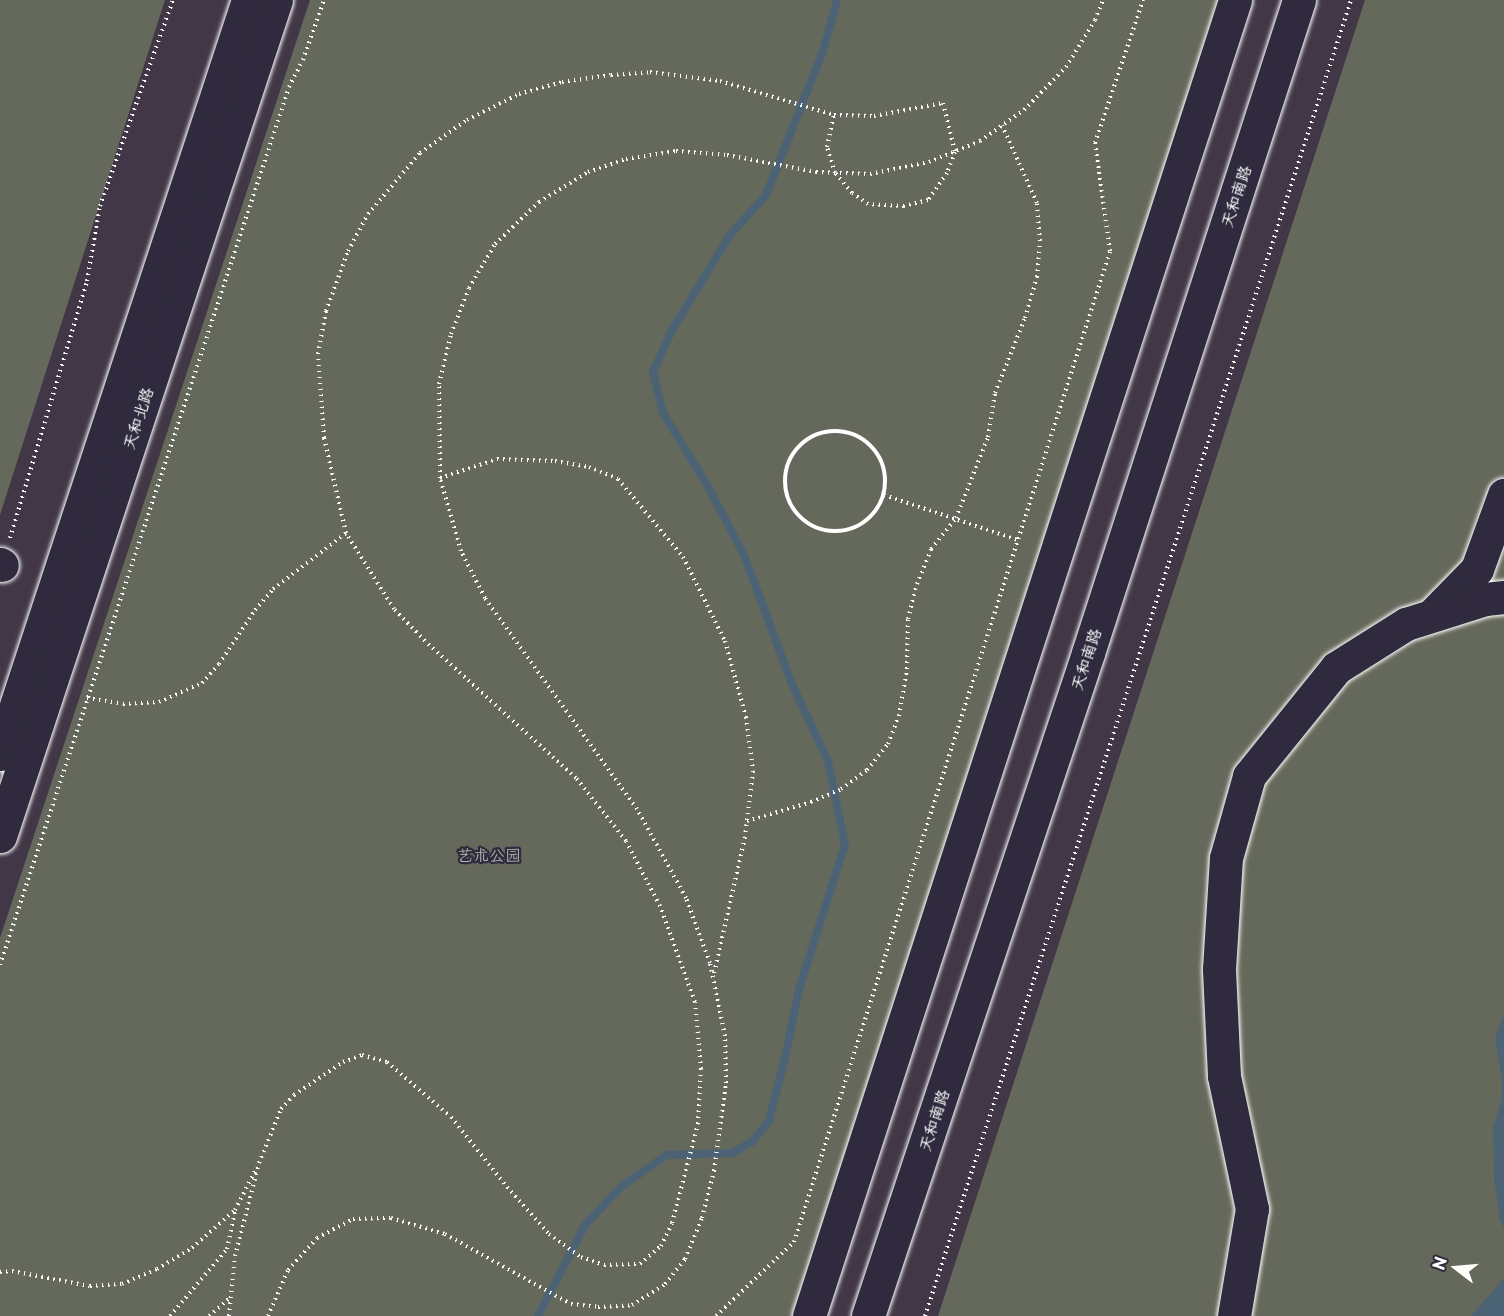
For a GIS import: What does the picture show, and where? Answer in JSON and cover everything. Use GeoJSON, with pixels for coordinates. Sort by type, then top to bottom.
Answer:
{"type":"FeatureCollection","features":[{"type":"Feature","properties":{"kind":"street","name":"天和北路"},"geometry":{"type":"LineString","coordinates":[[0,754],[248,0]]}},
{"type":"Feature","properties":{"kind":"street","name":"天和北路"},"geometry":{"type":"LineString","coordinates":[[0,836],[276,0]]}},
{"type":"Feature","properties":{"kind":"street"},"geometry":{"type":"LineString","coordinates":[[809,1316],[1235,0]]}},
{"type":"Feature","properties":{"kind":"street","name":"天和南路"},"geometry":{"type":"LineString","coordinates":[[868,1316],[1088,653],[1299,0]]}},
{"type":"Feature","properties":{"kind":"street"},"geometry":{"type":"LineString","coordinates":[[1430,616],[1477,570],[1504,495]]}},
{"type":"Feature","properties":{"kind":"street"},"geometry":{"type":"LineString","coordinates":[[1234,1316],[1252,1209],[1224,1076],[1219,969],[1229,848],[1250,776],[1336,668],[1406,624],[1485,599],[1504,597]]}},
{"type":"Feature","properties":{"kind":"path"},"geometry":{"type":"LineString","coordinates":[[1,564],[87,280],[100,206],[173,0]]}},
{"type":"Feature","properties":{"kind":"path"},"geometry":{"type":"LineString","coordinates":[[0,965],[289,87],[303,60],[324,0]]}},
{"type":"Feature","properties":{"kind":"path"},"geometry":{"type":"LineString","coordinates":[[268,1316],[288,1270],[317,1238],[353,1219],[391,1218],[445,1234],[499,1262],[566,1302],[598,1307],[632,1305],[665,1284],[685,1259],[702,1218],[714,1171],[726,1083],[726,1036],[713,978],[686,898],[637,809],[485,598],[461,551],[440,478],[439,384],[451,334],[469,288],[495,244],[539,202],[588,172],[626,159],[676,152],[727,155],[796,168],[870,174],[929,162],[955,152],[980,141],[1023,110],[1066,67],[1095,20],[1103,0]]}},
{"type":"Feature","properties":{"kind":"path"},"geometry":{"type":"LineString","coordinates":[[716,1316],[794,1242],[1110,251],[1095,143],[1143,0]]}},
{"type":"Feature","properties":{"kind":"path"},"geometry":{"type":"LineString","coordinates":[[925,1316],[1351,0]]}},
{"type":"Feature","properties":{"kind":"path"},"geometry":{"type":"LineString","coordinates":[[170,1316],[227,1249],[235,1210],[259,1163],[281,1109],[294,1095],[343,1062],[362,1054],[387,1062],[452,1116],[507,1187],[557,1240],[581,1257],[604,1264],[640,1264],[661,1246],[672,1223],[695,1136],[701,1069],[694,1002],[660,906],[626,842],[576,778],[425,641],[394,609],[346,533],[324,438],[318,354],[326,311],[348,251],[368,214],[420,153],[467,120],[519,94],[562,82],[650,72],[720,81],[834,115],[874,116],[943,103],[955,152],[947,172],[928,200],[904,206],[868,204],[852,193],[836,173],[827,147],[834,115]]}},
{"type":"Feature","properties":{"kind":"path"},"geometry":{"type":"LineString","coordinates":[[747,821],[842,789],[867,770],[888,744],[904,695],[908,619],[916,584],[931,549],[956,518],[988,437],[994,393],[1025,318],[1036,278],[1040,241],[1037,203],[1002,125]]}},
{"type":"Feature","properties":{"kind":"path"},"geometry":{"type":"LineString","coordinates":[[837,429],[851,432],[866,440],[879,453],[885,469],[884,495],[876,511],[864,523],[847,530],[823,530],[801,518],[790,504],[785,488],[786,470],[793,454],[804,440],[820,432],[837,429]]}},
{"type":"Feature","properties":{"kind":"path"},"geometry":{"type":"LineString","coordinates":[[440,478],[497,459],[555,461],[589,466],[618,479],[682,557],[725,641],[748,728],[753,771],[747,821],[713,978]]}},
{"type":"Feature","properties":{"kind":"path"},"geometry":{"type":"LineString","coordinates":[[884,495],[1018,540]]}},
{"type":"Feature","properties":{"kind":"path"},"geometry":{"type":"LineString","coordinates":[[87,698],[123,704],[159,702],[202,683],[219,664],[255,610],[273,589],[346,533]]}},
{"type":"Feature","properties":{"kind":"path"},"geometry":{"type":"LineString","coordinates":[[229,1316],[235,1256],[259,1163]]}},
{"type":"Feature","properties":{"kind":"path"},"geometry":{"type":"LineString","coordinates":[[0,1272],[12,1271],[90,1286],[122,1284],[157,1269],[192,1248],[235,1210]]}},
{"type":"Feature","properties":{"kind":"path"},"geometry":{"type":"LineString","coordinates":[[209,1316],[231,1297]]}},
{"type":"Feature","properties":{"kind":"green space"},"geometry":{"type":"Polygon","coordinates":[[[0,0],[165,0],[0,515],[0,0]]]}},
{"type":"Feature","properties":{"kind":"green space","name":"艺术公园"},"geometry":{"type":"Polygon","coordinates":[[[310,0],[1226,0],[800,1316],[0,1316],[0,938],[310,0]]]}},
{"type":"Feature","properties":{"kind":"green space"},"geometry":{"type":"Polygon","coordinates":[[[1365,0],[1504,0],[1504,1316],[938,1316],[1365,0]]]}},
{"type":"Feature","properties":{"kind":"water"},"geometry":{"type":"Polygon","coordinates":[[[1504,1014],[1504,1228],[1500,1220],[1494,1178],[1493,1128],[1502,1098],[1502,1079],[1495,1039],[1504,1014]]]}},
{"type":"Feature","properties":{"kind":"water"},"geometry":{"type":"Polygon","coordinates":[[[1504,1278],[1504,1316],[1471,1316],[1472,1315],[1504,1278]]]}},
{"type":"Feature","properties":{"kind":"waterway"},"geometry":{"type":"LineString","coordinates":[[538,1316],[585,1225],[622,1186],[667,1155],[732,1153],[752,1142],[769,1121],[799,989],[845,845],[828,761],[792,684],[744,555],[706,483],[663,413],[653,372],[672,330],[730,235],[766,195],[823,51],[837,0]]}}]}
